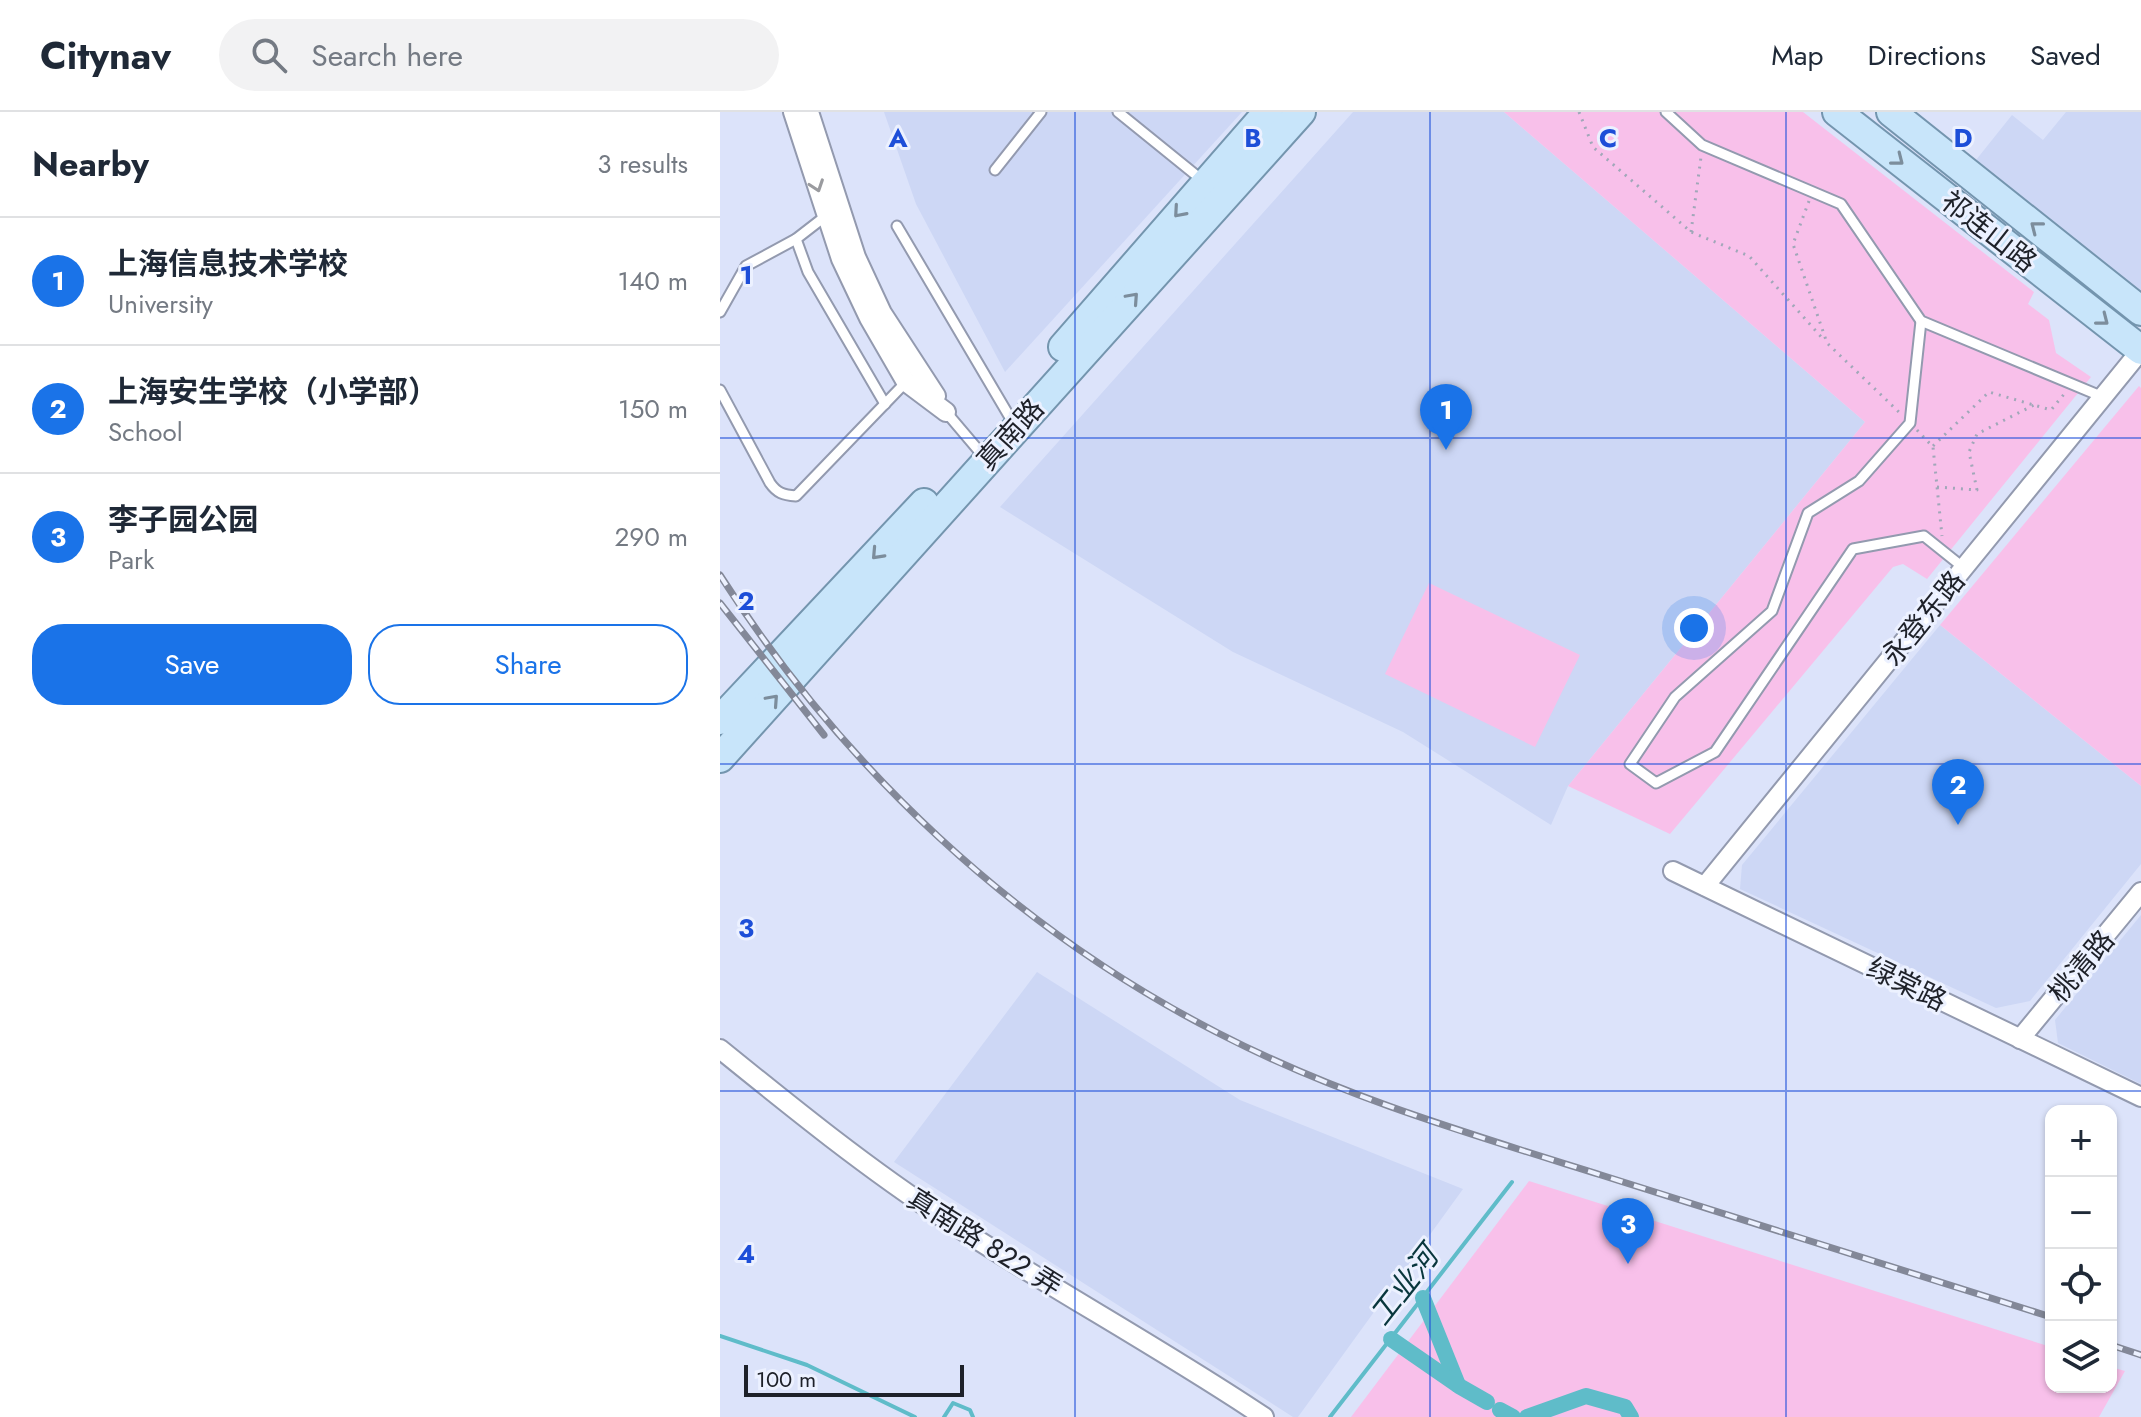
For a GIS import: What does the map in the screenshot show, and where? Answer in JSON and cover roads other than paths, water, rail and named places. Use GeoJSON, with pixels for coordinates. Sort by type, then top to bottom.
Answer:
{"type":"FeatureCollection","features":[{"type":"Feature","properties":{"kind":"main road","name":"真南路"},"geometry":{"type":"LineString","coordinates":[[1011,420],[1205,182],[1268,112]]}},
{"type":"Feature","properties":{"kind":"main road","name":"真南路"},"geometry":{"type":"LineString","coordinates":[[720,758],[1011,420],[1301,112]]}},
{"type":"Feature","properties":{"kind":"main road","name":"祁连山路"},"geometry":{"type":"LineString","coordinates":[[1837,112],[2141,350]]}},
{"type":"Feature","properties":{"kind":"main road","name":"祁连山路"},"geometry":{"type":"LineString","coordinates":[[1891,112],[2141,311]]}},
{"type":"Feature","properties":{"kind":"main road","name":"真南路"},"geometry":{"type":"LineString","coordinates":[[720,720],[981,454]]}},
{"type":"Feature","properties":{"kind":"street"},"geometry":{"type":"LineString","coordinates":[[793,112],[834,213]]}},
{"type":"Feature","properties":{"kind":"street"},"geometry":{"type":"LineString","coordinates":[[809,112],[834,213],[841,259],[863,306],[912,377],[946,412]]}},
{"type":"Feature","properties":{"kind":"street","name":"永登东路"},"geometry":{"type":"LineString","coordinates":[[1705,886],[2141,350]]}},
{"type":"Feature","properties":{"kind":"street","name":"绿棠路"},"geometry":{"type":"LineString","coordinates":[[1673,871],[2141,1097]]}},
{"type":"Feature","properties":{"kind":"street","name":"桃清路"},"geometry":{"type":"LineString","coordinates":[[2020,1039],[2141,892]]}},
{"type":"Feature","properties":{"kind":"street","name":"真南路 822 弄"},"geometry":{"type":"LineString","coordinates":[[720,1049],[911,1197],[1264,1417]]}},
{"type":"Feature","properties":{"kind":"lane"},"geometry":{"type":"LineString","coordinates":[[995,170],[1041,112]]}},
{"type":"Feature","properties":{"kind":"lane"},"geometry":{"type":"LineString","coordinates":[[1118,112],[1205,182]]}},
{"type":"Feature","properties":{"kind":"lane"},"geometry":{"type":"LineString","coordinates":[[1666,112],[1702,145],[1841,204],[1921,321],[2103,397]]}},
{"type":"Feature","properties":{"kind":"lane"},"geometry":{"type":"LineString","coordinates":[[720,312],[746,266],[796,239],[834,213]]}},
{"type":"Feature","properties":{"kind":"lane"},"geometry":{"type":"LineString","coordinates":[[897,226],[1011,420]]}},
{"type":"Feature","properties":{"kind":"lane"},"geometry":{"type":"LineString","coordinates":[[796,239],[808,272],[885,404]]}},
{"type":"Feature","properties":{"kind":"lane"},"geometry":{"type":"LineString","coordinates":[[1921,321],[1910,423],[1859,481],[1808,513],[1772,611],[1675,697],[1630,764],[1656,783],[1715,752],[1853,549],[1924,536],[1964,568]]}},
{"type":"Feature","properties":{"kind":"lane"},"geometry":{"type":"LineString","coordinates":[[720,390],[770,483],[784,495],[796,496],[912,377]]}},
{"type":"Feature","properties":{"kind":"lane"},"geometry":{"type":"LineString","coordinates":[[946,412],[981,454]]}},
{"type":"Feature","properties":{"kind":"waterway","name":"工业河"},"geometry":{"type":"LineString","coordinates":[[1330,1417],[1512,1182]]}},
{"type":"Feature","properties":{"kind":"waterway"},"geometry":{"type":"LineString","coordinates":[[1423,1298],[1458,1385]]}},
{"type":"Feature","properties":{"kind":"waterway"},"geometry":{"type":"LineString","coordinates":[[720,1336],[807,1365],[915,1417]]}},
{"type":"Feature","properties":{"kind":"waterway"},"geometry":{"type":"LineString","coordinates":[[1391,1339],[1487,1402]]}},
{"type":"Feature","properties":{"kind":"waterway"},"geometry":{"type":"LineString","coordinates":[[1527,1417],[1586,1396],[1625,1407],[1631,1417]]}},
{"type":"Feature","properties":{"kind":"waterway"},"geometry":{"type":"LineString","coordinates":[[944,1417],[953,1403],[970,1410],[973,1417]]}},
{"type":"Feature","properties":{"kind":"waterway"},"geometry":{"type":"LineString","coordinates":[[1500,1410],[1513,1417]]}},
{"type":"Feature","properties":{"kind":"railway"},"geometry":{"type":"LineString","coordinates":[[720,575],[768,646],[821,713],[878,777],[939,837],[1003,893],[1072,945],[1143,991],[1218,1033],[1311,1076],[1406,1112],[2045,1315]]}},
{"type":"Feature","properties":{"kind":"railway"},"geometry":{"type":"LineString","coordinates":[[720,603],[824,735]]}},
{"type":"Feature","properties":{"kind":"railway"},"geometry":{"type":"LineString","coordinates":[[2117,1347],[2141,1355]]}},
{"type":"Feature","properties":{"kind":"place","name":"上海信息技术学校"},"geometry":{"type":"Point","coordinates":[1446,450]}},
{"type":"Feature","properties":{"kind":"place","name":"上海安生学校（小学部）"},"geometry":{"type":"Point","coordinates":[1958,825]}},
{"type":"Feature","properties":{"kind":"place","name":"李子园公园"},"geometry":{"type":"Point","coordinates":[1628,1264]}}]}
